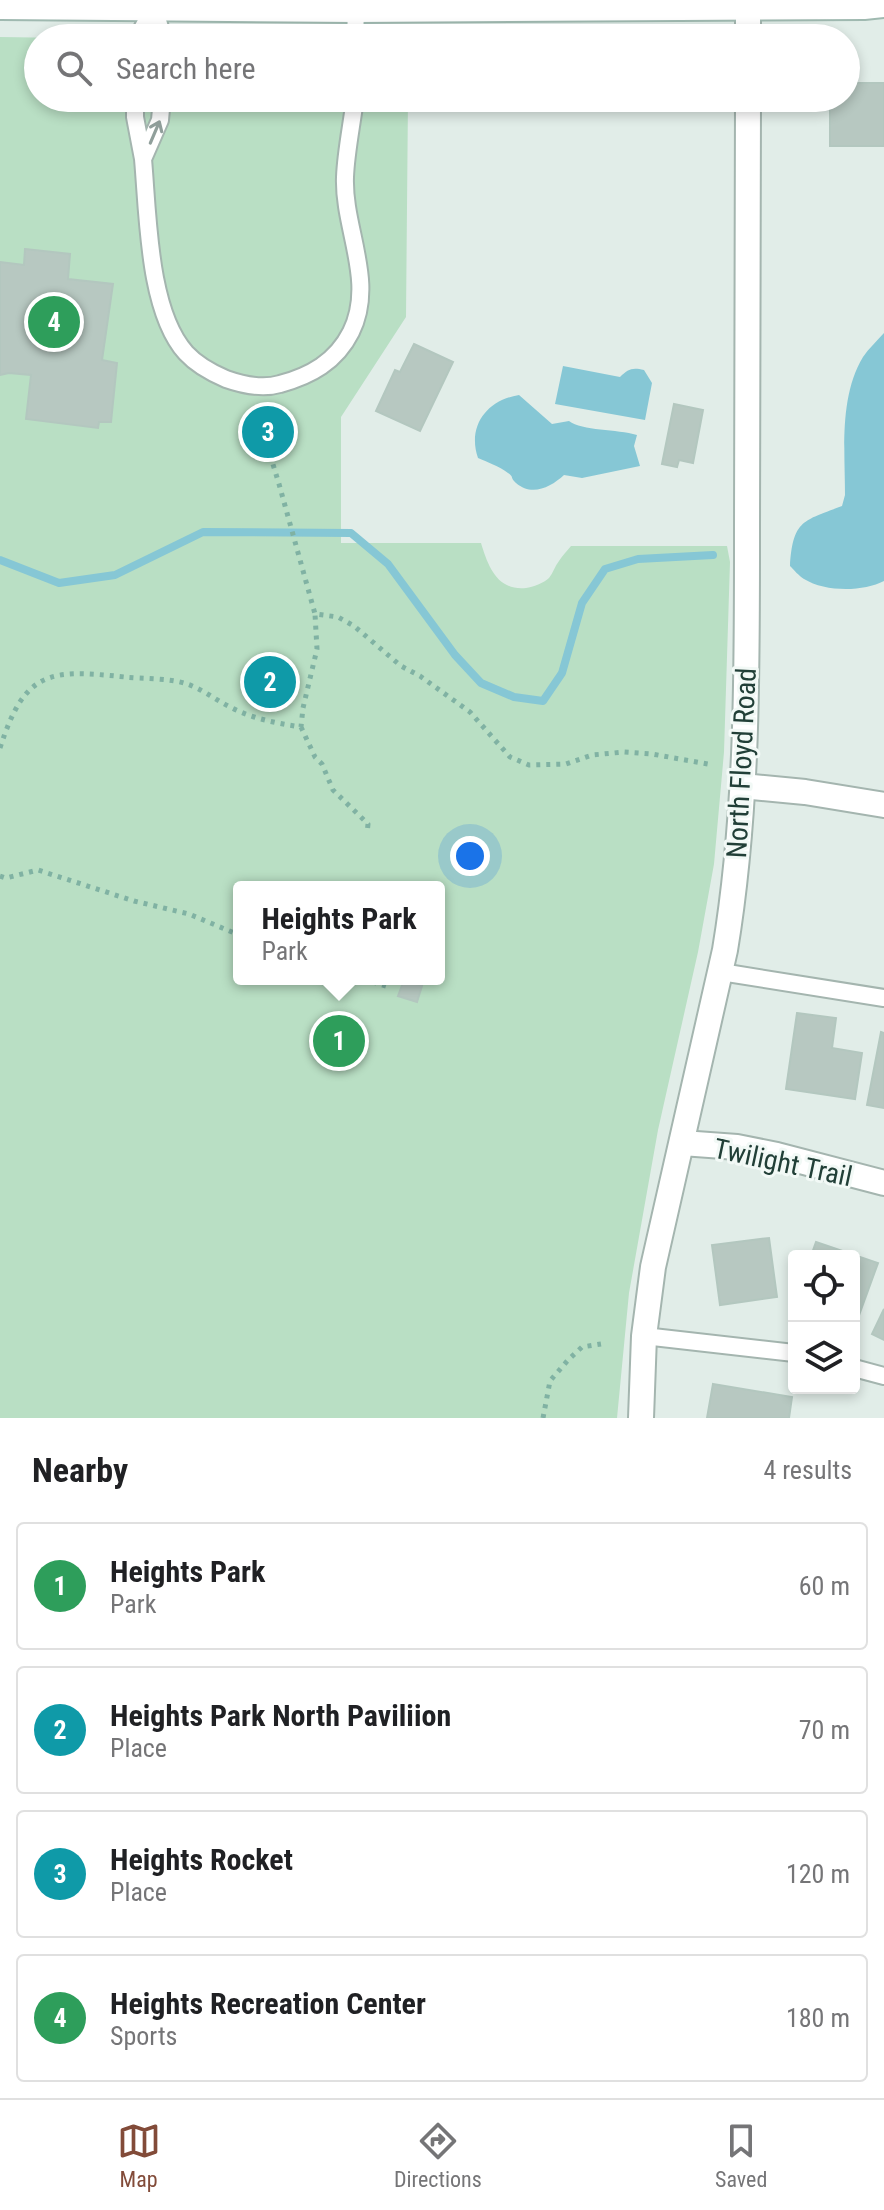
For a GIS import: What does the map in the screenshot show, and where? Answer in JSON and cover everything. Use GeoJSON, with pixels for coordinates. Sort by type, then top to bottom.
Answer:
{"type":"FeatureCollection","features":[{"type":"Feature","properties":{"kind":"street"},"geometry":{"type":"LineString","coordinates":[[0,7],[154,4],[356,10],[884,5]]}},
{"type":"Feature","properties":{"kind":"street","name":"North Floyd Road"},"geometry":{"type":"LineString","coordinates":[[641,1418],[644,1336],[653,1267],[721,972],[732,908],[742,786],[747,637],[748,112]]}},
{"type":"Feature","properties":{"kind":"street"},"geometry":{"type":"LineString","coordinates":[[742,786],[805,792],[884,805]]}},
{"type":"Feature","properties":{"kind":"street","name":"Twilight Trail"},"geometry":{"type":"LineString","coordinates":[[682,1143],[737,1147],[884,1183]]}},
{"type":"Feature","properties":{"kind":"lane"},"geometry":{"type":"LineString","coordinates":[[144,24],[154,4]]}},
{"type":"Feature","properties":{"kind":"lane"},"geometry":{"type":"LineString","coordinates":[[154,4],[159,24]]}},
{"type":"Feature","properties":{"kind":"lane"},"geometry":{"type":"LineString","coordinates":[[356,10],[356,24]]}},
{"type":"Feature","properties":{"kind":"lane"},"geometry":{"type":"LineString","coordinates":[[135,112],[158,291],[169,324],[185,352],[210,373],[241,385],[258,386],[273,386],[305,377],[331,359],[351,333],[361,302],[360,270],[347,207],[345,176],[353,112]]}},
{"type":"Feature","properties":{"kind":"lane"},"geometry":{"type":"LineString","coordinates":[[143,159],[161,112]]}},
{"type":"Feature","properties":{"kind":"lane"},"geometry":{"type":"LineString","coordinates":[[721,972],[884,998]]}},
{"type":"Feature","properties":{"kind":"lane"},"geometry":{"type":"LineString","coordinates":[[644,1336],[788,1352]]}},
{"type":"Feature","properties":{"kind":"lane"},"geometry":{"type":"LineString","coordinates":[[860,1370],[884,1376]]}},
{"type":"Feature","properties":{"kind":"path"},"geometry":{"type":"LineString","coordinates":[[258,386],[264,435],[315,614],[317,649],[301,727],[333,790],[368,824],[367,834]]}},
{"type":"Feature","properties":{"kind":"path"},"geometry":{"type":"LineString","coordinates":[[315,614],[338,617],[354,626],[401,666],[470,712],[510,757],[529,765],[566,764],[592,755],[624,752],[708,764]]}},
{"type":"Feature","properties":{"kind":"path"},"geometry":{"type":"LineString","coordinates":[[0,748],[9,720],[23,695],[46,678],[74,673],[185,683],[263,721],[301,727]]}},
{"type":"Feature","properties":{"kind":"path"},"geometry":{"type":"LineString","coordinates":[[0,876],[6,878],[38,870],[134,901],[189,914],[233,932]]}},
{"type":"Feature","properties":{"kind":"path"},"geometry":{"type":"LineString","coordinates":[[382,985],[389,987]]}},
{"type":"Feature","properties":{"kind":"path"},"geometry":{"type":"LineString","coordinates":[[543,1418],[550,1381],[582,1347],[601,1344]]}},
{"type":"Feature","properties":{"kind":"green space"},"geometry":{"type":"Polygon","coordinates":[[[0,37],[24,37],[24,112],[408,112],[406,317],[341,417],[341,543],[481,543],[495,575],[516,588],[526,588],[549,578],[571,546],[727,546],[730,562],[724,752],[714,864],[698,952],[658,1130],[629,1293],[617,1418],[0,1418],[0,37]]]}},
{"type":"Feature","properties":{"kind":"water"},"geometry":{"type":"Polygon","coordinates":[[[884,333],[884,581],[855,589],[822,586],[804,579],[790,566],[791,551],[802,524],[842,506],[845,495],[845,424],[850,389],[863,357],[884,333]]]}},
{"type":"Feature","properties":{"kind":"water"},"geometry":{"type":"Polygon","coordinates":[[[563,366],[620,377],[630,369],[644,370],[652,383],[645,420],[555,404],[563,366]]]}},
{"type":"Feature","properties":{"kind":"water"},"geometry":{"type":"Polygon","coordinates":[[[519,395],[552,424],[569,421],[582,427],[637,435],[634,446],[640,466],[582,478],[564,475],[541,489],[522,487],[504,471],[478,458],[475,446],[475,435],[482,416],[498,402],[519,395]]]}},
{"type":"Feature","properties":{"kind":"building"},"geometry":{"type":"Polygon","coordinates":[[[860,83],[884,83],[884,146],[830,146],[830,112],[860,112],[860,83]]]}},
{"type":"Feature","properties":{"kind":"building"},"geometry":{"type":"Polygon","coordinates":[[[25,249],[70,254],[68,279],[113,284],[102,360],[117,363],[111,422],[99,422],[98,428],[26,419],[31,375],[0,375],[0,262],[24,265],[25,249]]]}},
{"type":"Feature","properties":{"kind":"building"},"geometry":{"type":"Polygon","coordinates":[[[414,344],[453,362],[420,431],[376,411],[395,370],[400,372],[414,344]]]}},
{"type":"Feature","properties":{"kind":"building"},"geometry":{"type":"Polygon","coordinates":[[[674,404],[703,410],[693,463],[679,460],[677,467],[662,464],[674,404]]]}},
{"type":"Feature","properties":{"kind":"building"},"geometry":{"type":"Polygon","coordinates":[[[259,666],[286,670],[282,698],[254,693],[259,666]]]}},
{"type":"Feature","properties":{"kind":"building"},"geometry":{"type":"Polygon","coordinates":[[[402,985],[422,986],[417,1002],[398,996],[402,985]]]}},
{"type":"Feature","properties":{"kind":"building"},"geometry":{"type":"Polygon","coordinates":[[[797,1013],[836,1018],[832,1048],[862,1053],[855,1099],[786,1089],[797,1013]]]}},
{"type":"Feature","properties":{"kind":"building"},"geometry":{"type":"Polygon","coordinates":[[[881,1032],[884,1033],[884,1108],[867,1105],[881,1032]]]}},
{"type":"Feature","properties":{"kind":"building"},"geometry":{"type":"Polygon","coordinates":[[[769,1238],[777,1297],[720,1305],[712,1245],[769,1238]]]}},
{"type":"Feature","properties":{"kind":"building"},"geometry":{"type":"Polygon","coordinates":[[[816,1242],[840,1250],[813,1250],[816,1242]]]}},
{"type":"Feature","properties":{"kind":"building"},"geometry":{"type":"Polygon","coordinates":[[[860,1257],[878,1263],[860,1312],[860,1257]]]}},
{"type":"Feature","properties":{"kind":"building"},"geometry":{"type":"Polygon","coordinates":[[[884,1309],[884,1340],[872,1334],[884,1309]]]}},
{"type":"Feature","properties":{"kind":"building"},"geometry":{"type":"Polygon","coordinates":[[[713,1384],[792,1397],[789,1418],[707,1418],[713,1384]]]}},
{"type":"Feature","properties":{"kind":"waterway"},"geometry":{"type":"LineString","coordinates":[[0,560],[59,583],[115,575],[203,532],[351,533],[388,564],[455,655],[481,683],[514,697],[543,701],[562,673],[582,603],[605,569],[638,559],[713,555]]}},
{"type":"Feature","properties":{"kind":"place","name":"Heights Recreation Center"},"geometry":{"type":"Point","coordinates":[54,322]}},
{"type":"Feature","properties":{"kind":"place","name":"Heights Rocket"},"geometry":{"type":"Point","coordinates":[268,432]}},
{"type":"Feature","properties":{"kind":"place","name":"Heights Park North Paviliion"},"geometry":{"type":"Point","coordinates":[270,682]}},
{"type":"Feature","properties":{"kind":"place","name":"Heights Park"},"geometry":{"type":"Point","coordinates":[339,1041]}}]}
